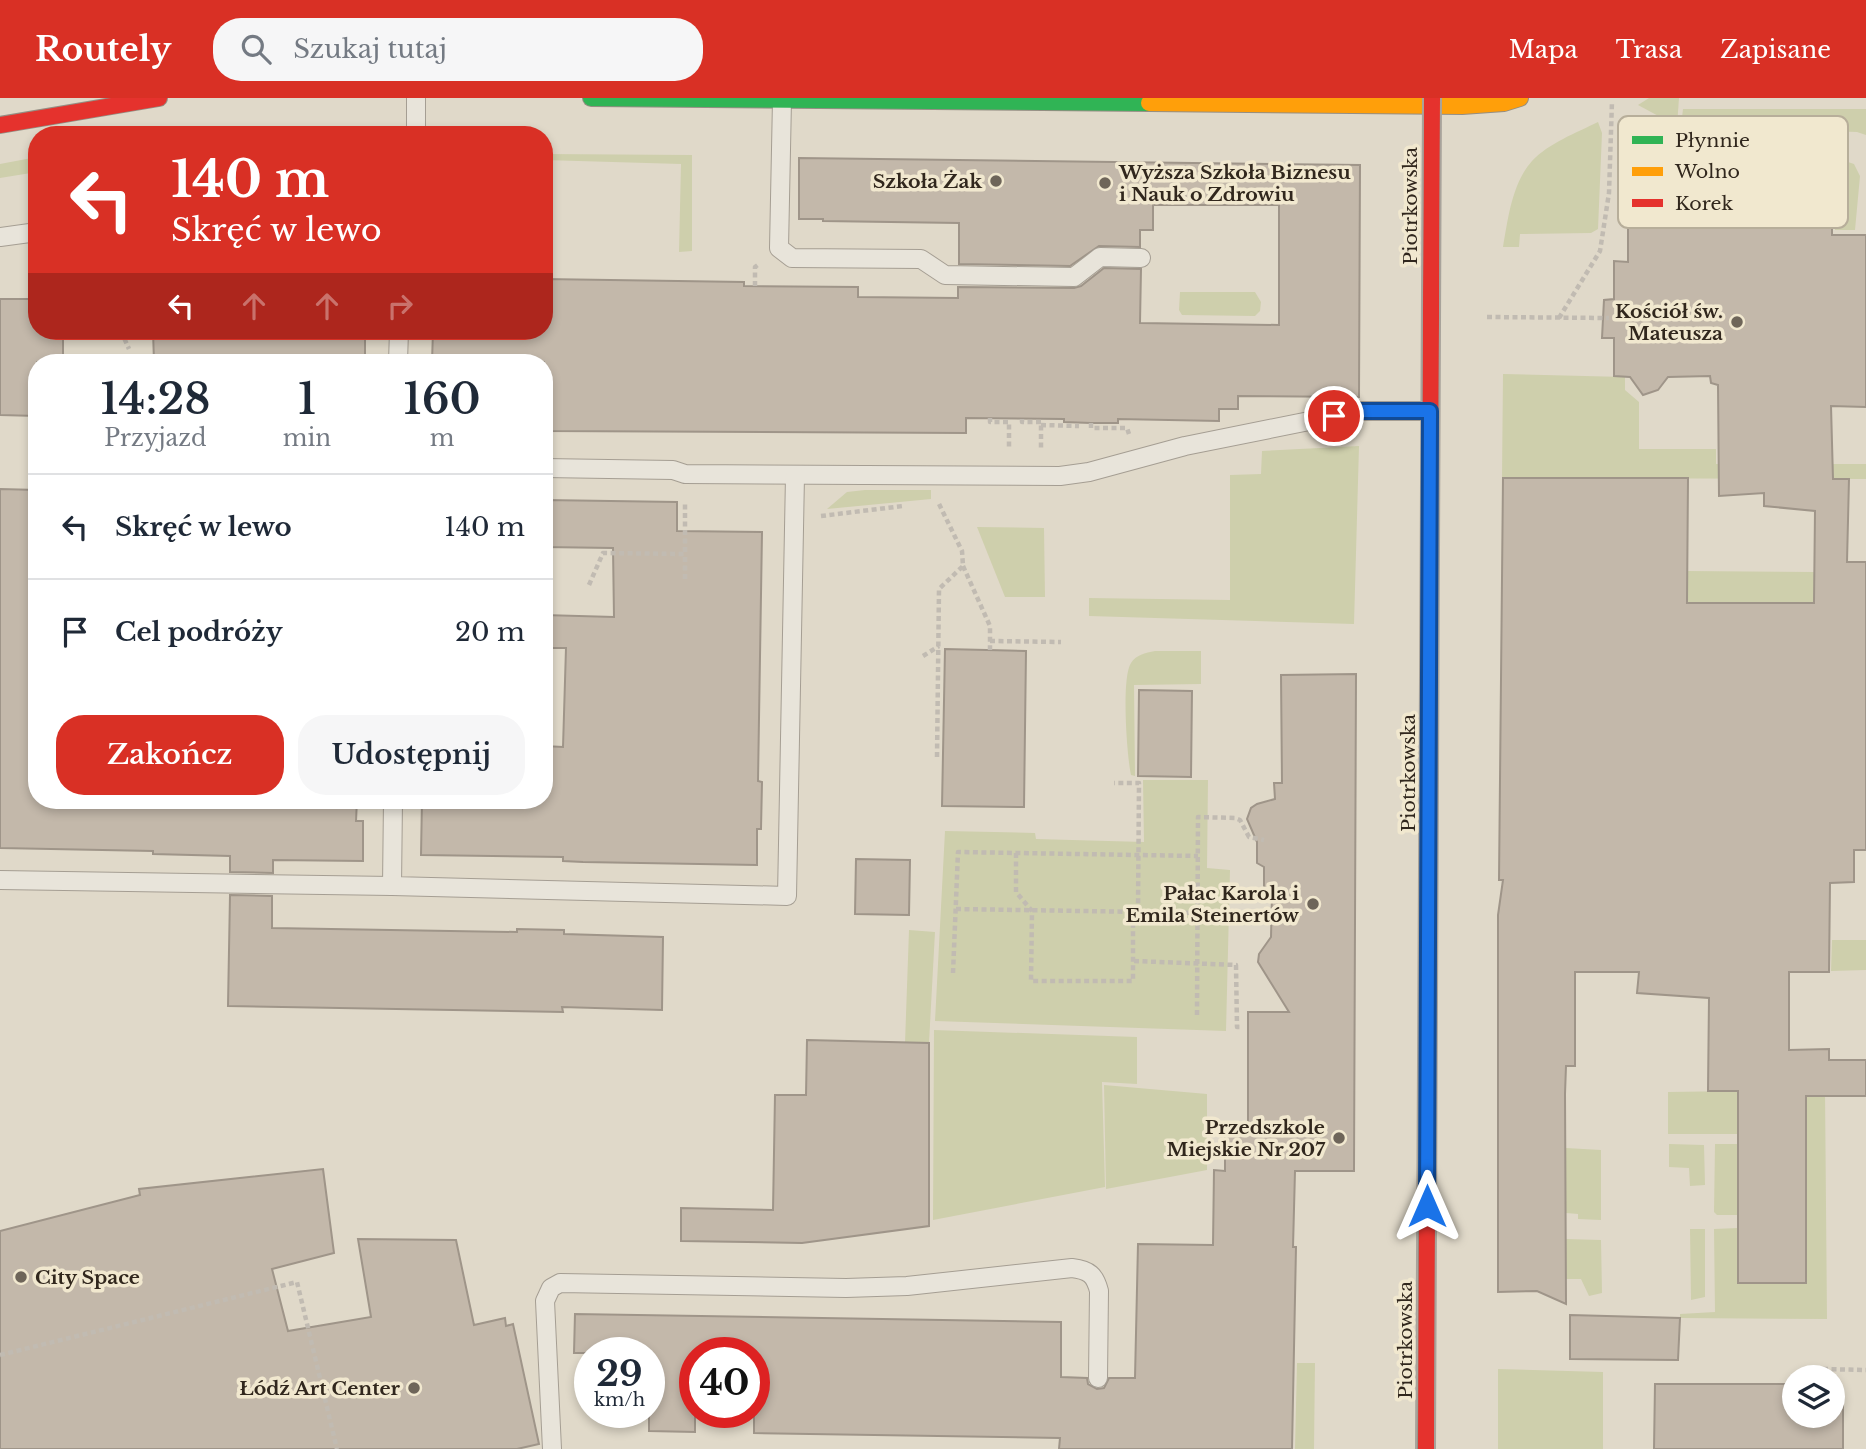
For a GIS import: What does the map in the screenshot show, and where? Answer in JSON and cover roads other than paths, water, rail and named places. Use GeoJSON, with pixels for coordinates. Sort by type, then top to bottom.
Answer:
{"type":"FeatureCollection","features":[{"type":"Feature","properties":{"kind":"street"},"geometry":{"type":"LineString","coordinates":[[0,125],[159,98]]}},
{"type":"Feature","properties":{"kind":"street"},"geometry":{"type":"LineString","coordinates":[[591,98],[1432,102],[1482,105],[1520,98]]}},
{"type":"Feature","properties":{"kind":"street","name":"Piotrkowska"},"geometry":{"type":"LineString","coordinates":[[1426,1449],[1432,102]]}},
{"type":"Feature","properties":{"kind":"lane"},"geometry":{"type":"LineString","coordinates":[[416,98],[416,126]]}},
{"type":"Feature","properties":{"kind":"lane"},"geometry":{"type":"LineString","coordinates":[[782,100],[779,248],[792,258],[921,259],[945,275],[1074,277],[1100,257],[1142,258]]}},
{"type":"Feature","properties":{"kind":"lane"},"geometry":{"type":"LineString","coordinates":[[0,237],[28,233]]}},
{"type":"Feature","properties":{"kind":"lane"},"geometry":{"type":"LineString","coordinates":[[553,468],[795,476],[1060,476],[1089,472],[1185,446],[1359,411],[1430,411]]}},
{"type":"Feature","properties":{"kind":"lane"},"geometry":{"type":"LineString","coordinates":[[0,880],[787,896],[795,476]]}},
{"type":"Feature","properties":{"kind":"lane"},"geometry":{"type":"LineString","coordinates":[[392,886],[393,809]]}},
{"type":"Feature","properties":{"kind":"lane"},"geometry":{"type":"LineString","coordinates":[[552,1449],[545,1301],[551,1289],[559,1283],[907,1286],[1072,1268],[1084,1269],[1096,1279],[1099,1291],[1098,1378]]}},
{"type":"Feature","properties":{"kind":"tram line"},"geometry":{"type":"LineString","coordinates":[[1416,1449],[1423,98]]}},
{"type":"Feature","properties":{"kind":"tram line"},"geometry":{"type":"LineString","coordinates":[[1435,1449],[1441,98]]}},
{"type":"Feature","properties":{"kind":"place","name":"Szkoła Żak"},"geometry":{"type":"Point","coordinates":[996,181]}},
{"type":"Feature","properties":{"kind":"place","name":"Wyższa Szkoła Biznesu i Nauk o Zdrowiu"},"geometry":{"type":"Point","coordinates":[1105,183]}},
{"type":"Feature","properties":{"kind":"place","name":"Kościół św. Mateusza"},"geometry":{"type":"Point","coordinates":[1737,322]}},
{"type":"Feature","properties":{"kind":"place","name":"Pałac Karola i Emila Steinertów"},"geometry":{"type":"Point","coordinates":[1313,904]}},
{"type":"Feature","properties":{"kind":"place","name":"Przedszkole Miejskie Nr 207"},"geometry":{"type":"Point","coordinates":[1339,1138]}},
{"type":"Feature","properties":{"kind":"place","name":"City Space"},"geometry":{"type":"Point","coordinates":[21,1277]}},
{"type":"Feature","properties":{"kind":"place","name":"Łódź Art Center"},"geometry":{"type":"Point","coordinates":[414,1388]}}]}
